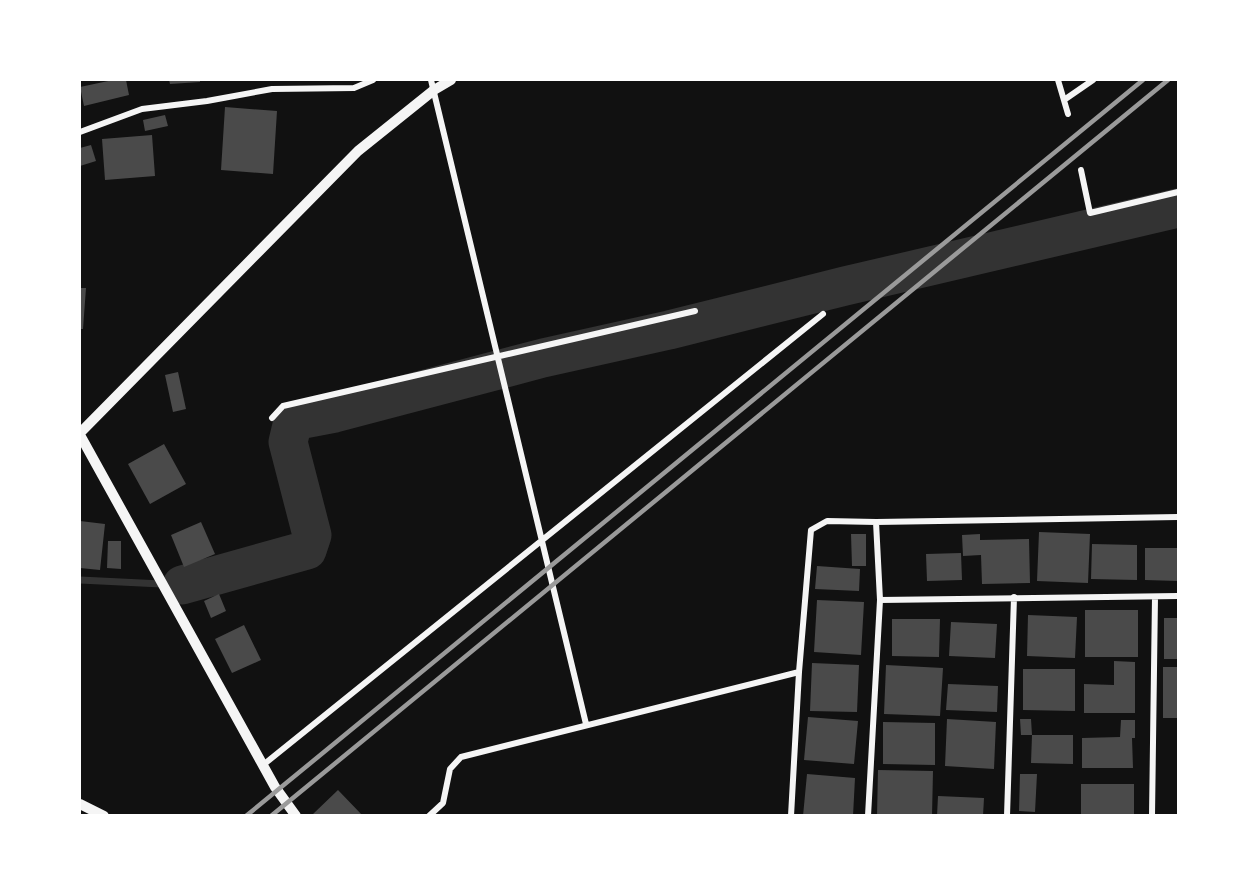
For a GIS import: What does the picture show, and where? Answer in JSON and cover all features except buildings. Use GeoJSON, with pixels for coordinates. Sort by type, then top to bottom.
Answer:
{"type":"FeatureCollection","features":[{"type":"Feature","properties":{"kind":"street"},"geometry":{"type":"LineString","coordinates":[[80,132],[142,109],[207,101],[272,89],[354,88],[373,80]]}},
{"type":"Feature","properties":{"kind":"street"},"geometry":{"type":"LineString","coordinates":[[296,816],[263,765],[80,434],[358,151],[433,85],[451,80]]}},
{"type":"Feature","properties":{"kind":"street"},"geometry":{"type":"LineString","coordinates":[[1058,80],[1068,114]]}},
{"type":"Feature","properties":{"kind":"street"},"geometry":{"type":"LineString","coordinates":[[1064,100],[1093,80]]}},
{"type":"Feature","properties":{"kind":"street"},"geometry":{"type":"LineString","coordinates":[[433,85],[586,724]]}},
{"type":"Feature","properties":{"kind":"street"},"geometry":{"type":"LineString","coordinates":[[1081,170],[1090,213],[1179,192]]}},
{"type":"Feature","properties":{"kind":"street"},"geometry":{"type":"LineString","coordinates":[[272,418],[283,406],[695,311]]}},
{"type":"Feature","properties":{"kind":"street"},"geometry":{"type":"LineString","coordinates":[[263,765],[823,314]]}},
{"type":"Feature","properties":{"kind":"street"},"geometry":{"type":"LineString","coordinates":[[790,816],[799,672],[812,530],[827,521],[1179,517]]}},
{"type":"Feature","properties":{"kind":"street"},"geometry":{"type":"LineString","coordinates":[[868,816],[880,600],[876,522]]}},
{"type":"Feature","properties":{"kind":"street"},"geometry":{"type":"LineString","coordinates":[[880,600],[1179,596]]}},
{"type":"Feature","properties":{"kind":"street"},"geometry":{"type":"LineString","coordinates":[[1007,816],[1014,597]]}},
{"type":"Feature","properties":{"kind":"street"},"geometry":{"type":"LineString","coordinates":[[1152,816],[1155,597]]}},
{"type":"Feature","properties":{"kind":"street"},"geometry":{"type":"LineString","coordinates":[[429,816],[442,803],[450,769],[461,756],[799,672]]}},
{"type":"Feature","properties":{"kind":"street"},"geometry":{"type":"LineString","coordinates":[[80,804],[104,816]]}},
{"type":"Feature","properties":{"kind":"waterway"},"geometry":{"type":"LineString","coordinates":[[182,585],[307,550],[312,535],[288,442],[293,421],[335,413],[543,358],[1178,208]]}},
{"type":"Feature","properties":{"kind":"waterway"},"geometry":{"type":"LineString","coordinates":[[80,580],[182,585]]}},
{"type":"Feature","properties":{"kind":"railway"},"geometry":{"type":"LineString","coordinates":[[246,816],[1143,80]]}},
{"type":"Feature","properties":{"kind":"railway"},"geometry":{"type":"LineString","coordinates":[[271,816],[1168,80]]}}]}
